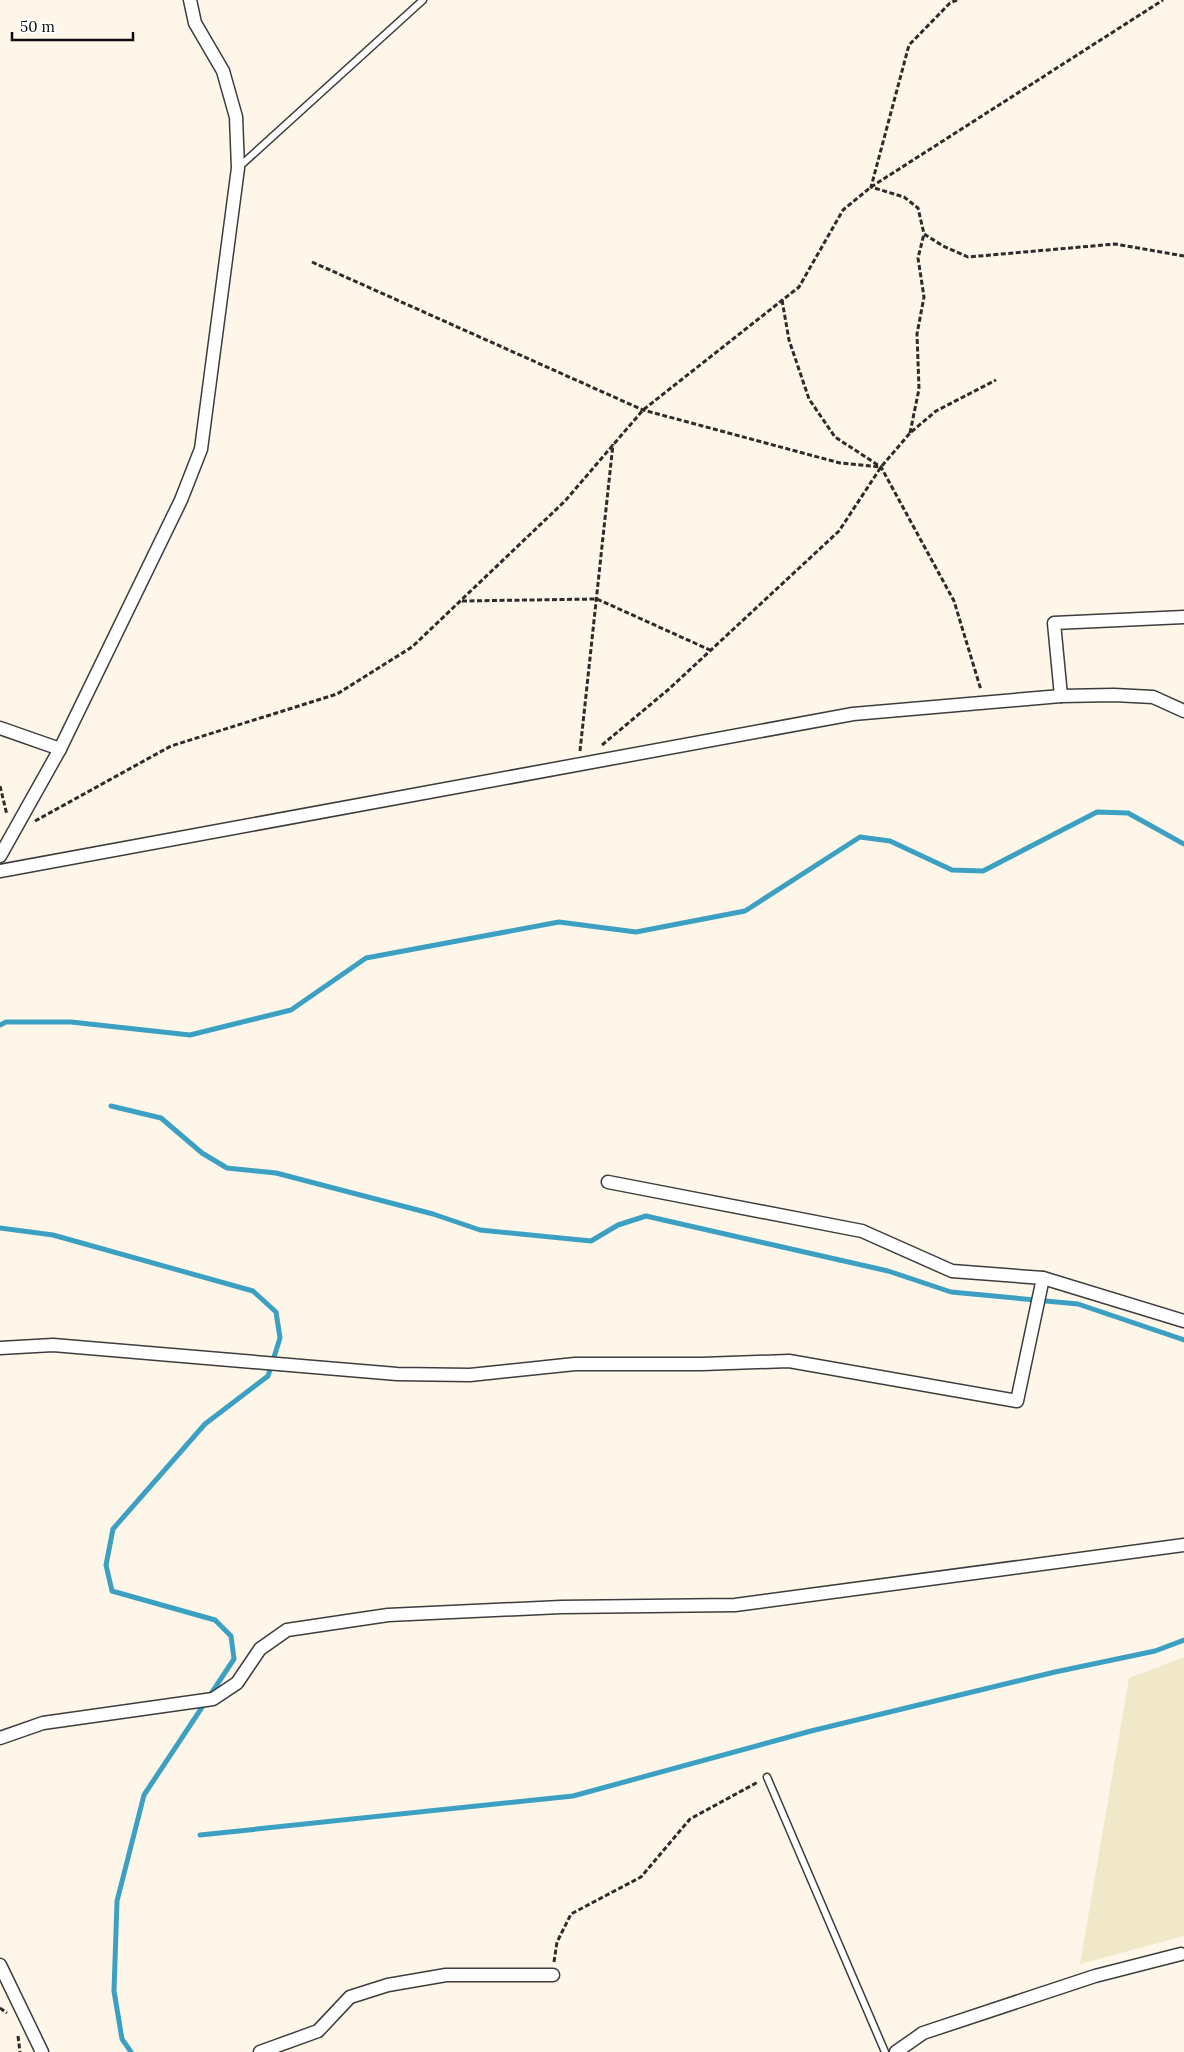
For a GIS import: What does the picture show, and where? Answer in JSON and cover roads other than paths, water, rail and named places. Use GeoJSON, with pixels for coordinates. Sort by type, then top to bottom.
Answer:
{"type":"FeatureCollection","features":[{"type":"Feature","properties":{"kind":"street"},"geometry":{"type":"LineString","coordinates":[[0,856],[60,749],[181,500],[201,449],[238,168],[236,117],[223,71],[195,23],[190,0]]}},
{"type":"Feature","properties":{"kind":"street"},"geometry":{"type":"LineString","coordinates":[[1061,696],[1054,623],[1184,617]]}},
{"type":"Feature","properties":{"kind":"street"},"geometry":{"type":"LineString","coordinates":[[0,871],[854,714],[1061,696],[1114,695],[1153,697],[1184,712]]}},
{"type":"Feature","properties":{"kind":"street"},"geometry":{"type":"LineString","coordinates":[[0,728],[60,749]]}},
{"type":"Feature","properties":{"kind":"street"},"geometry":{"type":"LineString","coordinates":[[608,1182],[862,1231],[952,1271],[1043,1278],[1184,1321]]}},
{"type":"Feature","properties":{"kind":"street"},"geometry":{"type":"LineString","coordinates":[[0,1348],[53,1345],[397,1374],[470,1375],[575,1364],[702,1364],[789,1360],[1017,1401],[1043,1278]]}},
{"type":"Feature","properties":{"kind":"street"},"geometry":{"type":"LineString","coordinates":[[0,1738],[43,1723],[213,1699],[237,1683],[260,1648],[287,1630],[388,1614],[561,1607],[735,1605],[1184,1545]]}},
{"type":"Feature","properties":{"kind":"street"},"geometry":{"type":"LineString","coordinates":[[896,2052],[923,2034],[1095,1976],[1181,1954]]}},
{"type":"Feature","properties":{"kind":"street"},"geometry":{"type":"LineString","coordinates":[[0,1965],[42,2052]]}},
{"type":"Feature","properties":{"kind":"street"},"geometry":{"type":"LineString","coordinates":[[260,2052],[318,2032],[350,1997],[388,1985],[446,1974],[553,1975]]}},
{"type":"Feature","properties":{"kind":"lane"},"geometry":{"type":"LineString","coordinates":[[238,168],[423,0]]}},
{"type":"Feature","properties":{"kind":"lane"},"geometry":{"type":"LineString","coordinates":[[767,1777],[885,2052]]}},
{"type":"Feature","properties":{"kind":"waterway"},"geometry":{"type":"LineString","coordinates":[[0,1025],[6,1022],[71,1022],[190,1035],[291,1010],[366,958],[559,922],[636,932],[745,911],[860,837],[890,841],[952,870],[983,871],[1097,812],[1128,813],[1184,844]]}},
{"type":"Feature","properties":{"kind":"waterway"},"geometry":{"type":"LineString","coordinates":[[111,1106],[161,1118],[202,1153],[227,1168],[276,1173],[433,1214],[480,1230],[591,1241],[618,1225],[646,1216],[888,1271],[951,1292],[1078,1304],[1184,1340]]}},
{"type":"Feature","properties":{"kind":"waterway"},"geometry":{"type":"LineString","coordinates":[[0,1228],[53,1235],[253,1291],[276,1312],[280,1338],[268,1376],[205,1424],[113,1529],[106,1565],[112,1591],[215,1620],[231,1636],[234,1659],[144,1795],[117,1901],[114,1991],[122,2039],[131,2052]]}},
{"type":"Feature","properties":{"kind":"waterway"},"geometry":{"type":"LineString","coordinates":[[200,1835],[573,1796],[811,1731],[1055,1672],[1155,1651],[1184,1640]]}}]}
